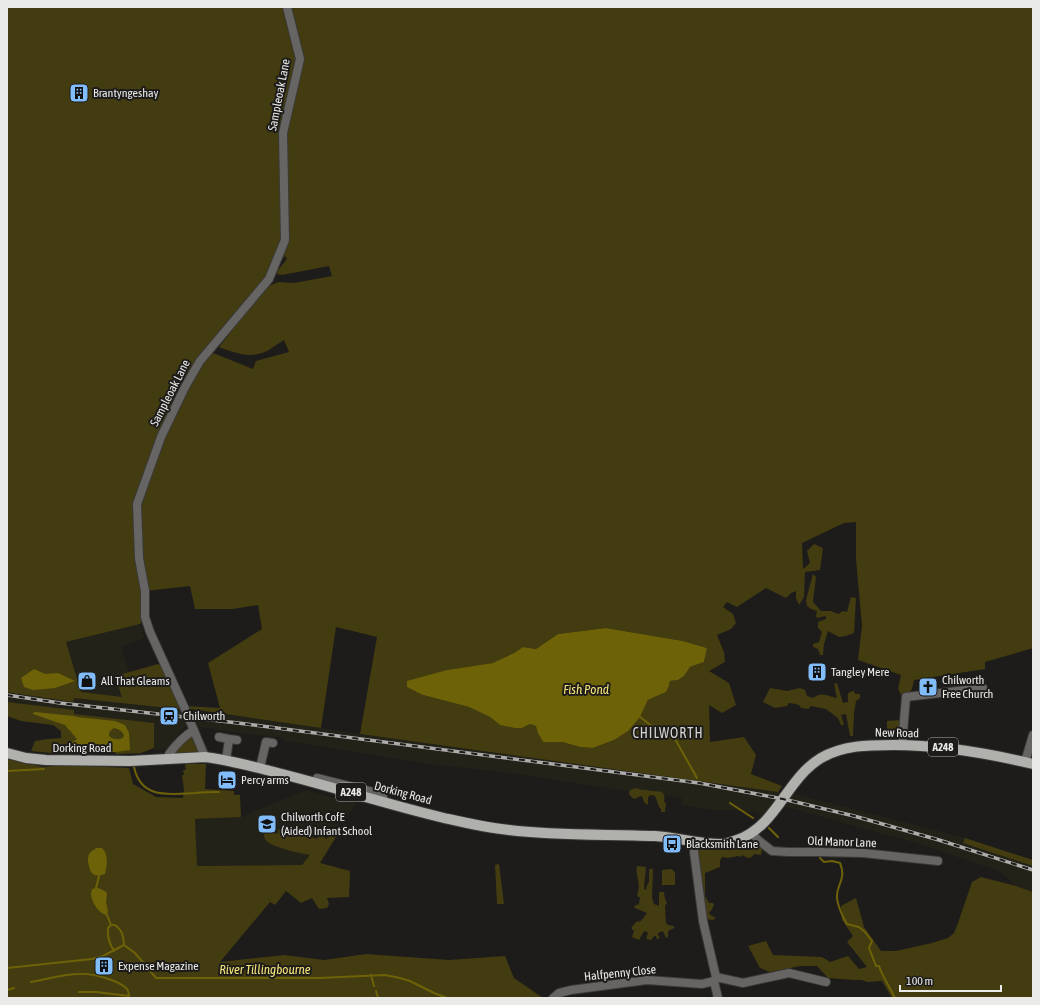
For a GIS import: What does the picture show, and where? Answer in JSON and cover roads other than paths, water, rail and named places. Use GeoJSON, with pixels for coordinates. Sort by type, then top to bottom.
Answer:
{"type":"FeatureCollection","features":[{"type":"Feature","properties":{"kind":"main road","name":"New Road"},"geometry":{"type":"LineString","coordinates":[[780,802],[795,781],[807,768],[829,754],[854,746],[902,745],[941,747],[1029,763]]}},
{"type":"Feature","properties":{"kind":"main road","name":"Dorking Road"},"geometry":{"type":"LineString","coordinates":[[7,753],[26,758],[46,760],[122,761],[205,757],[226,760],[345,788],[384,801],[442,817],[482,826],[534,833],[658,836],[710,844],[724,844],[739,840],[752,833],[766,821],[780,802]]}},
{"type":"Feature","properties":{"kind":"street","name":"Sampleoak Lane"},"geometry":{"type":"LineString","coordinates":[[205,757],[150,632],[145,617],[145,591],[139,558],[137,504],[161,437],[185,387],[200,361],[269,280],[285,240],[283,133],[300,59],[287,7]]}},
{"type":"Feature","properties":{"kind":"street"},"geometry":{"type":"LineString","coordinates":[[902,745],[906,697],[983,688]]}},
{"type":"Feature","properties":{"kind":"street"},"geometry":{"type":"LineString","coordinates":[[170,759],[169,754],[171,751],[194,730]]}},
{"type":"Feature","properties":{"kind":"street"},"geometry":{"type":"LineString","coordinates":[[1029,763],[1033,735]]}},
{"type":"Feature","properties":{"kind":"street"},"geometry":{"type":"LineString","coordinates":[[219,737],[233,739],[226,760]]}},
{"type":"Feature","properties":{"kind":"street"},"geometry":{"type":"LineString","coordinates":[[260,768],[267,742]]}},
{"type":"Feature","properties":{"kind":"street"},"geometry":{"type":"LineString","coordinates":[[317,778],[345,788]]}},
{"type":"Feature","properties":{"kind":"street","name":"Old Manor Lane"},"geometry":{"type":"LineString","coordinates":[[752,833],[758,840],[772,850],[788,852],[863,853],[938,861]]}},
{"type":"Feature","properties":{"kind":"street"},"geometry":{"type":"LineString","coordinates":[[695,841],[694,852],[703,921],[718,998]]}},
{"type":"Feature","properties":{"kind":"street","name":"Halfpenny Close"},"geometry":{"type":"LineString","coordinates":[[553,998],[560,993],[571,990],[647,980],[702,984],[715,979],[743,983],[789,973],[826,982]]}},
{"type":"Feature","properties":{"kind":"water","name":"Fish Pond"},"geometry":{"type":"Polygon","coordinates":[[[606,628],[683,641],[707,648],[704,662],[690,667],[684,676],[678,680],[670,681],[666,692],[648,700],[640,717],[628,731],[614,740],[593,748],[580,747],[562,742],[543,742],[536,726],[530,724],[522,728],[515,728],[500,725],[490,717],[469,707],[423,695],[407,687],[407,681],[447,670],[493,663],[523,647],[536,649],[558,634],[606,628]]]}},
{"type":"Feature","properties":{"kind":"water"},"geometry":{"type":"Polygon","coordinates":[[[34,669],[45,674],[58,673],[75,681],[55,688],[33,690],[24,687],[21,678],[34,669]]]}},
{"type":"Feature","properties":{"kind":"water"},"geometry":{"type":"Polygon","coordinates":[[[33,713],[115,721],[125,725],[129,733],[130,750],[87,753],[79,745],[67,748],[67,745],[77,739],[71,731],[65,725],[33,713]],[[114,728],[110,731],[109,736],[116,739],[123,738],[124,735],[122,732],[114,728]]]}},
{"type":"Feature","properties":{"kind":"water"},"geometry":{"type":"Polygon","coordinates":[[[96,848],[102,848],[106,854],[107,864],[105,874],[95,875],[91,872],[88,856],[96,848]]]}},
{"type":"Feature","properties":{"kind":"water"},"geometry":{"type":"Polygon","coordinates":[[[92,889],[102,889],[107,893],[107,915],[101,913],[96,908],[93,901],[91,895],[92,889]]]}},
{"type":"Feature","properties":{"kind":"waterway"},"geometry":{"type":"LineString","coordinates":[[640,717],[653,727],[666,732],[675,739],[697,778]]}},
{"type":"Feature","properties":{"kind":"waterway"},"geometry":{"type":"LineString","coordinates":[[57,752],[67,748]]}},
{"type":"Feature","properties":{"kind":"waterway"},"geometry":{"type":"LineString","coordinates":[[134,767],[138,778],[143,785],[158,793],[176,794],[219,792]]}},
{"type":"Feature","properties":{"kind":"waterway"},"geometry":{"type":"LineString","coordinates":[[7,771],[44,769]]}},
{"type":"Feature","properties":{"kind":"waterway"},"geometry":{"type":"LineString","coordinates":[[730,803],[753,818]]}},
{"type":"Feature","properties":{"kind":"waterway"},"geometry":{"type":"LineString","coordinates":[[769,828],[778,837]]}},
{"type":"Feature","properties":{"kind":"waterway"},"geometry":{"type":"LineString","coordinates":[[820,858],[824,862],[832,861],[840,863],[842,878],[837,893],[840,911],[847,924],[859,927],[872,941],[869,948],[876,966],[879,966],[882,975],[895,998]]}},
{"type":"Feature","properties":{"kind":"waterway"},"geometry":{"type":"LineString","coordinates":[[96,888],[99,876]]}},
{"type":"Feature","properties":{"kind":"waterway"},"geometry":{"type":"LineString","coordinates":[[107,915],[111,925],[118,927],[121,932],[124,945]]}},
{"type":"Feature","properties":{"kind":"waterway"},"geometry":{"type":"LineString","coordinates":[[111,925],[108,928],[108,937],[114,951]]}},
{"type":"Feature","properties":{"kind":"waterway","name":"River Tillingbourne"},"geometry":{"type":"LineString","coordinates":[[7,968],[92,959],[103,956],[124,945],[135,953],[156,978],[319,978],[385,975],[410,981],[447,998]]}},
{"type":"Feature","properties":{"kind":"waterway"},"geometry":{"type":"LineString","coordinates":[[31,982],[67,975],[85,974],[105,978],[118,983],[128,990],[129,998]]}},
{"type":"Feature","properties":{"kind":"waterway","name":"River Tillingbourne"},"geometry":{"type":"LineString","coordinates":[[371,975],[374,986]]}},
{"type":"Feature","properties":{"kind":"waterway"},"geometry":{"type":"LineString","coordinates":[[7,990],[14,988]]}},
{"type":"Feature","properties":{"kind":"waterway","name":"River Tillingbourne"},"geometry":{"type":"LineString","coordinates":[[376,991],[378,998]]}},
{"type":"Feature","properties":{"kind":"waterway"},"geometry":{"type":"LineString","coordinates":[[79,992],[96,992],[129,996]]}},
{"type":"Feature","properties":{"kind":"railway"},"geometry":{"type":"LineString","coordinates":[[7,695],[60,703],[238,723],[699,783],[783,799],[854,816],[939,840],[1033,870]]}},
{"type":"Feature","properties":{"kind":"place","name":"Brantyngeshay"},"geometry":{"type":"Point","coordinates":[79,93]}},
{"type":"Feature","properties":{"kind":"place","name":"Tangley Mere"},"geometry":{"type":"Point","coordinates":[817,672]}},
{"type":"Feature","properties":{"kind":"place","name":"All That Gleams"},"geometry":{"type":"Point","coordinates":[87,681]}},
{"type":"Feature","properties":{"kind":"place","name":"Chilworth Free Church"},"geometry":{"type":"Point","coordinates":[928,687]}},
{"type":"Feature","properties":{"kind":"place","name":"Chilworth"},"geometry":{"type":"Point","coordinates":[169,716]}},
{"type":"Feature","properties":{"kind":"place","name":"Percy arms"},"geometry":{"type":"Point","coordinates":[227,780]}},
{"type":"Feature","properties":{"kind":"place","name":"Chilworth CofE (Aided) Infant School"},"geometry":{"type":"Point","coordinates":[267,824]}},
{"type":"Feature","properties":{"kind":"place","name":"Blacksmith Lane"},"geometry":{"type":"Point","coordinates":[672,844]}},
{"type":"Feature","properties":{"kind":"place","name":"Expense Magazine"},"geometry":{"type":"Point","coordinates":[104,966]}},
{"type":"Feature","properties":{"kind":"district","name":"CHILWORTH"},"geometry":{"type":"Point","coordinates":[668,733]}}]}
